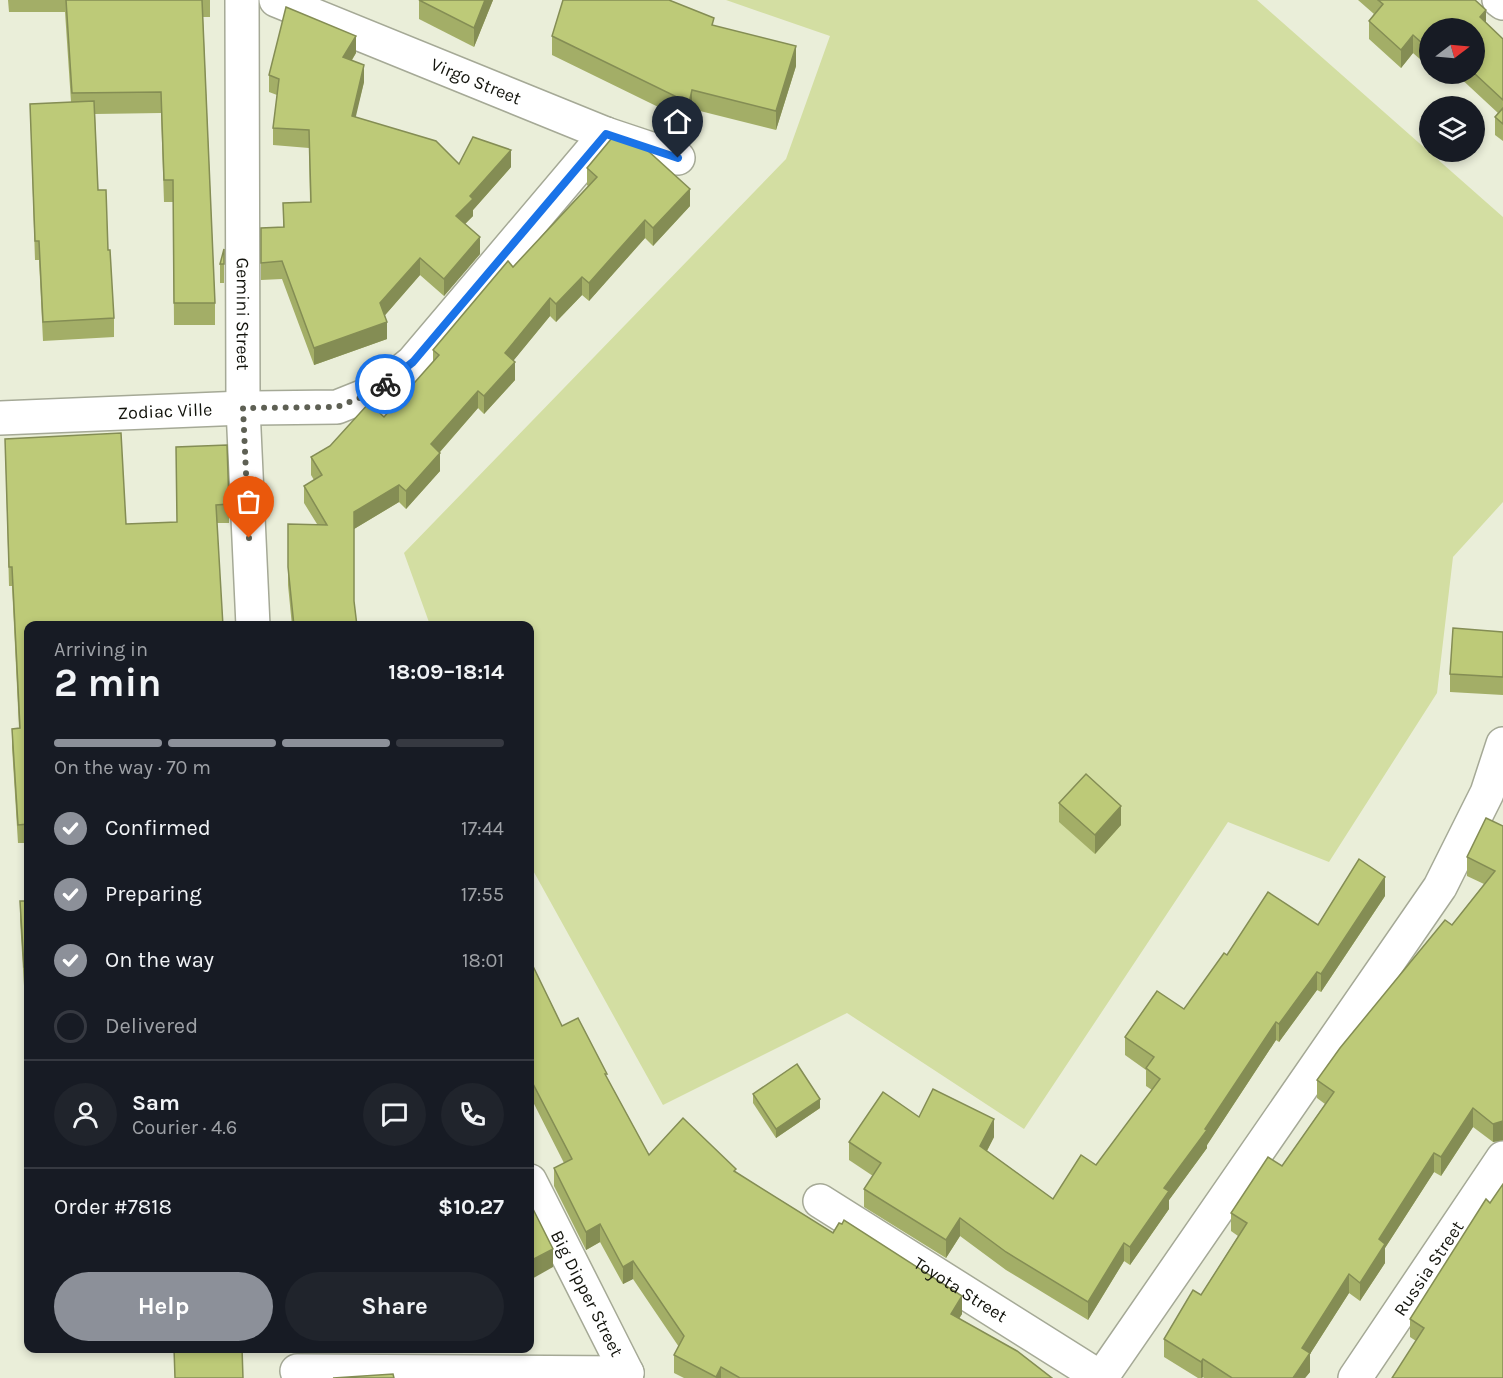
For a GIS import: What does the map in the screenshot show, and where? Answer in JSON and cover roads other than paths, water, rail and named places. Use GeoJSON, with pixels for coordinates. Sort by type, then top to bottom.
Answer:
{"type":"FeatureCollection","features":[{"type":"Feature","properties":{"kind":"street","name":"Gemini Street"},"geometry":{"type":"LineString","coordinates":[[242,0],[243,408],[253,621]]}},
{"type":"Feature","properties":{"kind":"street","name":"Virgo Street"},"geometry":{"type":"LineString","coordinates":[[276,0],[606,134],[678,158]]}},
{"type":"Feature","properties":{"kind":"street"},"geometry":{"type":"LineString","coordinates":[[1499,0],[1503,3]]}},
{"type":"Feature","properties":{"kind":"street","name":"Zodiac Ville"},"geometry":{"type":"LineString","coordinates":[[0,418],[243,408],[337,407],[377,391],[413,362],[606,134]]}},
{"type":"Feature","properties":{"kind":"street"},"geometry":{"type":"LineString","coordinates":[[1101,1378],[1440,887],[1487,793],[1503,744]]}},
{"type":"Feature","properties":{"kind":"street","name":"Russia Street"},"geometry":{"type":"LineString","coordinates":[[1355,1378],[1503,1158]]}},
{"type":"Feature","properties":{"kind":"street","name":"Big Dipper Street"},"geometry":{"type":"LineString","coordinates":[[534,1189],[631,1375]]}},
{"type":"Feature","properties":{"kind":"street","name":"Toyota Street"},"geometry":{"type":"LineString","coordinates":[[820,1201],[1101,1378]]}},
{"type":"Feature","properties":{"kind":"street"},"geometry":{"type":"LineString","coordinates":[[297,1366],[631,1375]]}}]}
